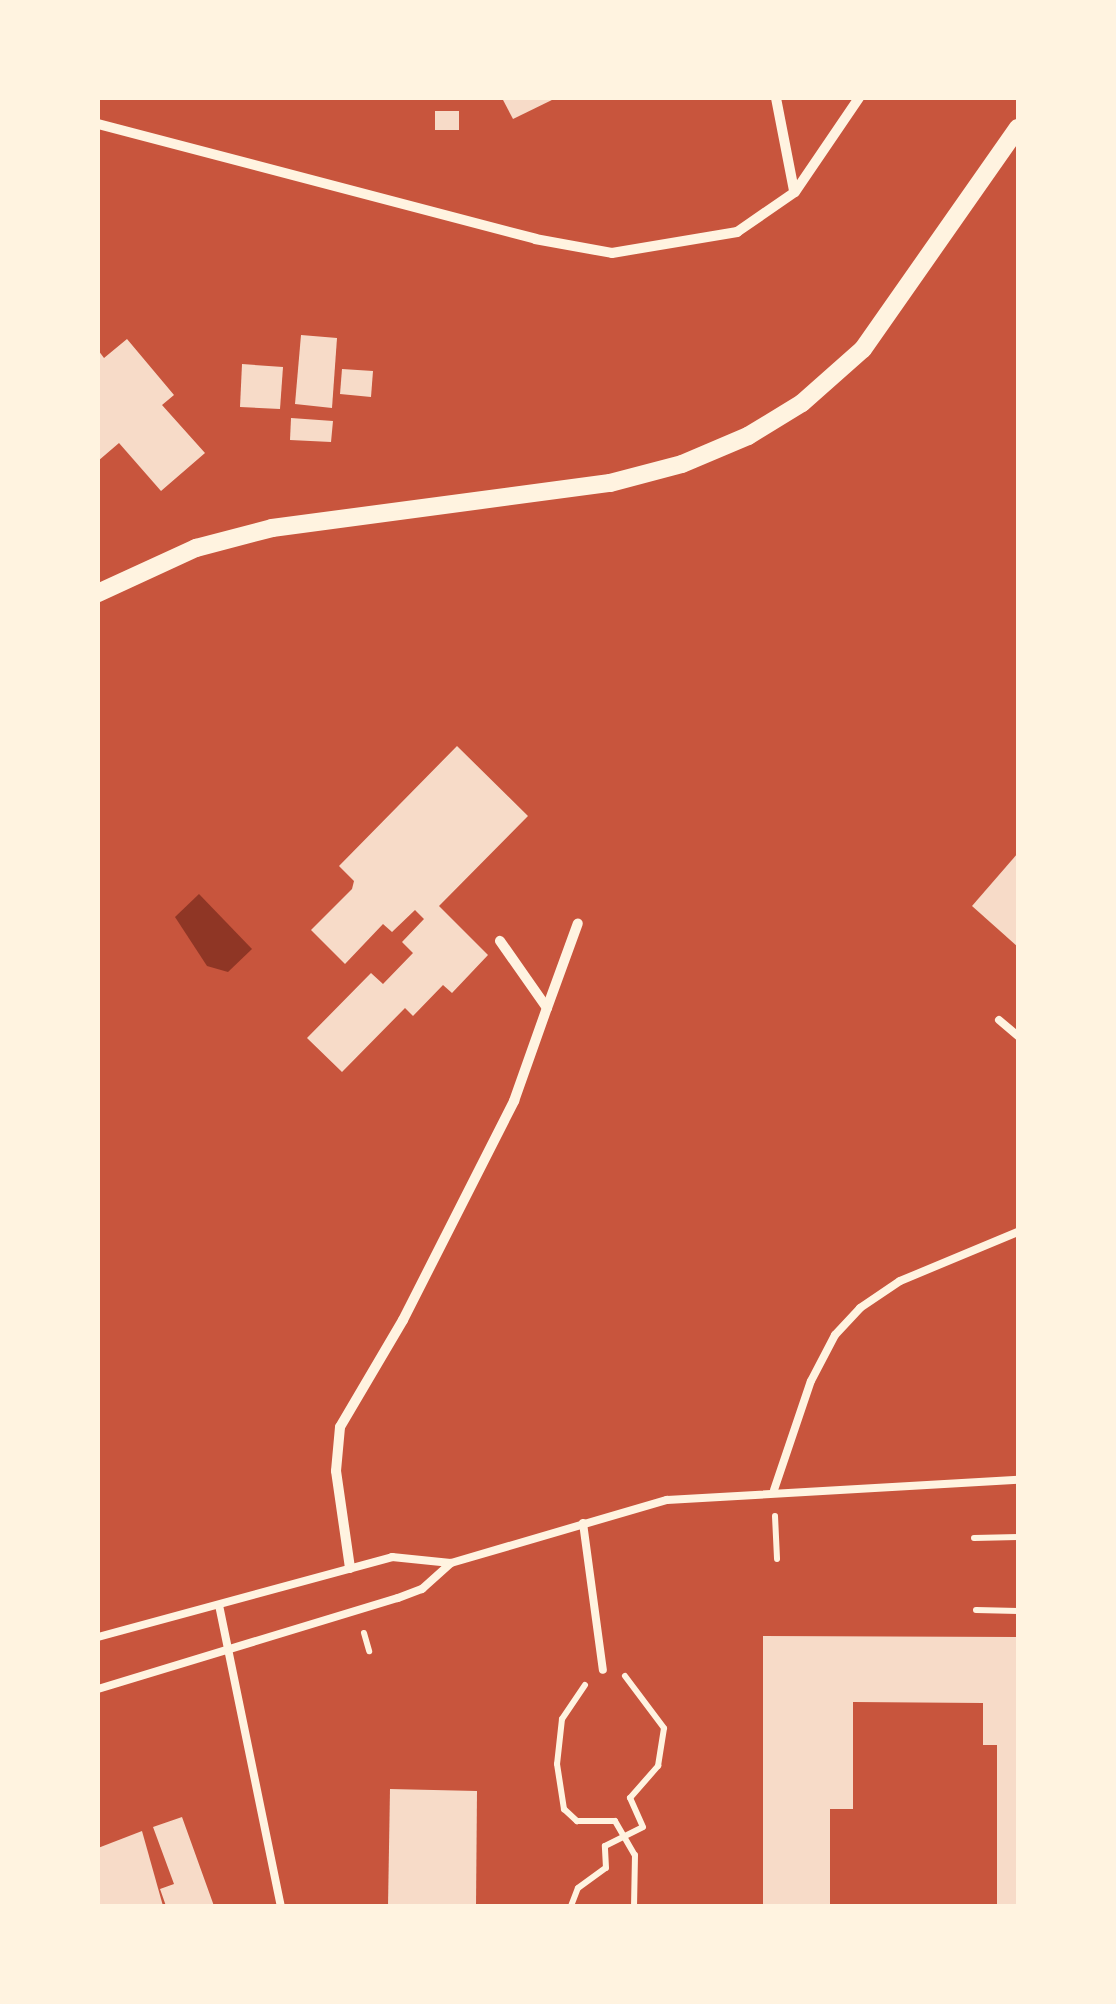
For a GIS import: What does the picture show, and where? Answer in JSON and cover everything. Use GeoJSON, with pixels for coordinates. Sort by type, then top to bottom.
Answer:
{"type":"FeatureCollection","features":[{"type":"Feature","properties":{"kind":"street"},"geometry":{"type":"LineString","coordinates":[[776,98],[794,192]]}},
{"type":"Feature","properties":{"kind":"street"},"geometry":{"type":"LineString","coordinates":[[98,124],[535,240],[612,253],[737,232],[794,192],[858,98]]}},
{"type":"Feature","properties":{"kind":"street"},"geometry":{"type":"LineString","coordinates":[[98,593],[196,548],[272,528],[610,482],[682,464],[748,436],[802,403],[863,350],[1018,128]]}},
{"type":"Feature","properties":{"kind":"street"},"geometry":{"type":"LineString","coordinates":[[350,1568],[336,1471],[340,1427],[403,1320],[514,1102],[578,923]]}},
{"type":"Feature","properties":{"kind":"street"},"geometry":{"type":"LineString","coordinates":[[500,940],[547,1008]]}},
{"type":"Feature","properties":{"kind":"lane"},"geometry":{"type":"LineString","coordinates":[[1000,1020],[1018,1036]]}},
{"type":"Feature","properties":{"kind":"lane"},"geometry":{"type":"LineString","coordinates":[[774,1490],[811,1381],[835,1335],[860,1308],[900,1281],[1018,1232]]}},
{"type":"Feature","properties":{"kind":"lane"},"geometry":{"type":"LineString","coordinates":[[98,1688],[422,1589],[451,1563],[667,1500],[774,1490],[1016,1478]]}},
{"type":"Feature","properties":{"kind":"lane"},"geometry":{"type":"LineString","coordinates":[[584,1523],[603,1670]]}},
{"type":"Feature","properties":{"kind":"lane"},"geometry":{"type":"LineString","coordinates":[[98,1637],[350,1568],[415,1555],[451,1563]]}},
{"type":"Feature","properties":{"kind":"lane"},"geometry":{"type":"LineString","coordinates":[[219,1606],[282,1906]]}},
{"type":"Feature","properties":{"kind":"path"},"geometry":{"type":"LineString","coordinates":[[774,1490],[778,1560]]}},
{"type":"Feature","properties":{"kind":"path"},"geometry":{"type":"LineString","coordinates":[[974,1538],[1018,1537]]}},
{"type":"Feature","properties":{"kind":"path"},"geometry":{"type":"LineString","coordinates":[[976,1610],[1018,1610]]}},
{"type":"Feature","properties":{"kind":"path"},"geometry":{"type":"LineString","coordinates":[[572,1906],[578,1888],[606,1868],[605,1846],[624,1836],[644,1827],[630,1798],[658,1766],[664,1728],[626,1676],[603,1670],[562,1719],[557,1764],[564,1809],[576,1821],[614,1821],[624,1836],[635,1854],[634,1906]]}},
{"type":"Feature","properties":{"kind":"shaded area"},"geometry":{"type":"Polygon","coordinates":[[[199,894],[252,949],[228,972],[207,966],[175,917],[199,894]]]}},
{"type":"Feature","properties":{"kind":"building"},"geometry":{"type":"Polygon","coordinates":[[[502,98],[556,98],[513,119],[502,98]]]}},
{"type":"Feature","properties":{"kind":"building"},"geometry":{"type":"Polygon","coordinates":[[[435,111],[459,111],[459,130],[435,130],[435,111]]]}},
{"type":"Feature","properties":{"kind":"building"},"geometry":{"type":"Polygon","coordinates":[[[301,335],[337,338],[332,408],[295,404],[301,335]]]}},
{"type":"Feature","properties":{"kind":"building"},"geometry":{"type":"Polygon","coordinates":[[[127,339],[174,395],[162,405],[205,453],[161,491],[119,443],[98,461],[98,350],[104,358],[127,339]]]}},
{"type":"Feature","properties":{"kind":"building"},"geometry":{"type":"Polygon","coordinates":[[[242,364],[283,367],[280,409],[240,407],[242,364]]]}},
{"type":"Feature","properties":{"kind":"building"},"geometry":{"type":"Polygon","coordinates":[[[342,369],[373,371],[371,397],[340,394],[342,369]]]}},
{"type":"Feature","properties":{"kind":"building"},"geometry":{"type":"Polygon","coordinates":[[[291,418],[333,421],[331,442],[290,440],[291,418]]]}},
{"type":"Feature","properties":{"kind":"building"},"geometry":{"type":"Polygon","coordinates":[[[457,746],[528,816],[439,906],[488,955],[452,993],[443,985],[413,1016],[405,1008],[342,1072],[307,1038],[371,973],[383,984],[413,953],[402,942],[424,919],[415,910],[392,932],[383,924],[345,964],[311,930],[352,889],[354,881],[339,866],[457,746]]]}},
{"type":"Feature","properties":{"kind":"building"},"geometry":{"type":"Polygon","coordinates":[[[1018,853],[1018,947],[972,906],[1018,853]]]}},
{"type":"Feature","properties":{"kind":"building"},"geometry":{"type":"Polygon","coordinates":[[[763,1636],[1018,1637],[1018,1906],[997,1906],[997,1745],[983,1745],[983,1703],[853,1702],[853,1809],[830,1809],[830,1906],[763,1906],[763,1636]]]}},
{"type":"Feature","properties":{"kind":"building"},"geometry":{"type":"Polygon","coordinates":[[[390,1789],[477,1791],[476,1906],[388,1906],[390,1789]]]}},
{"type":"Feature","properties":{"kind":"building"},"geometry":{"type":"Polygon","coordinates":[[[182,1817],[214,1906],[166,1906],[160,1889],[174,1884],[153,1827],[182,1817]]]}},
{"type":"Feature","properties":{"kind":"building"},"geometry":{"type":"Polygon","coordinates":[[[142,1831],[163,1906],[98,1906],[98,1848],[142,1831]]]}}]}
